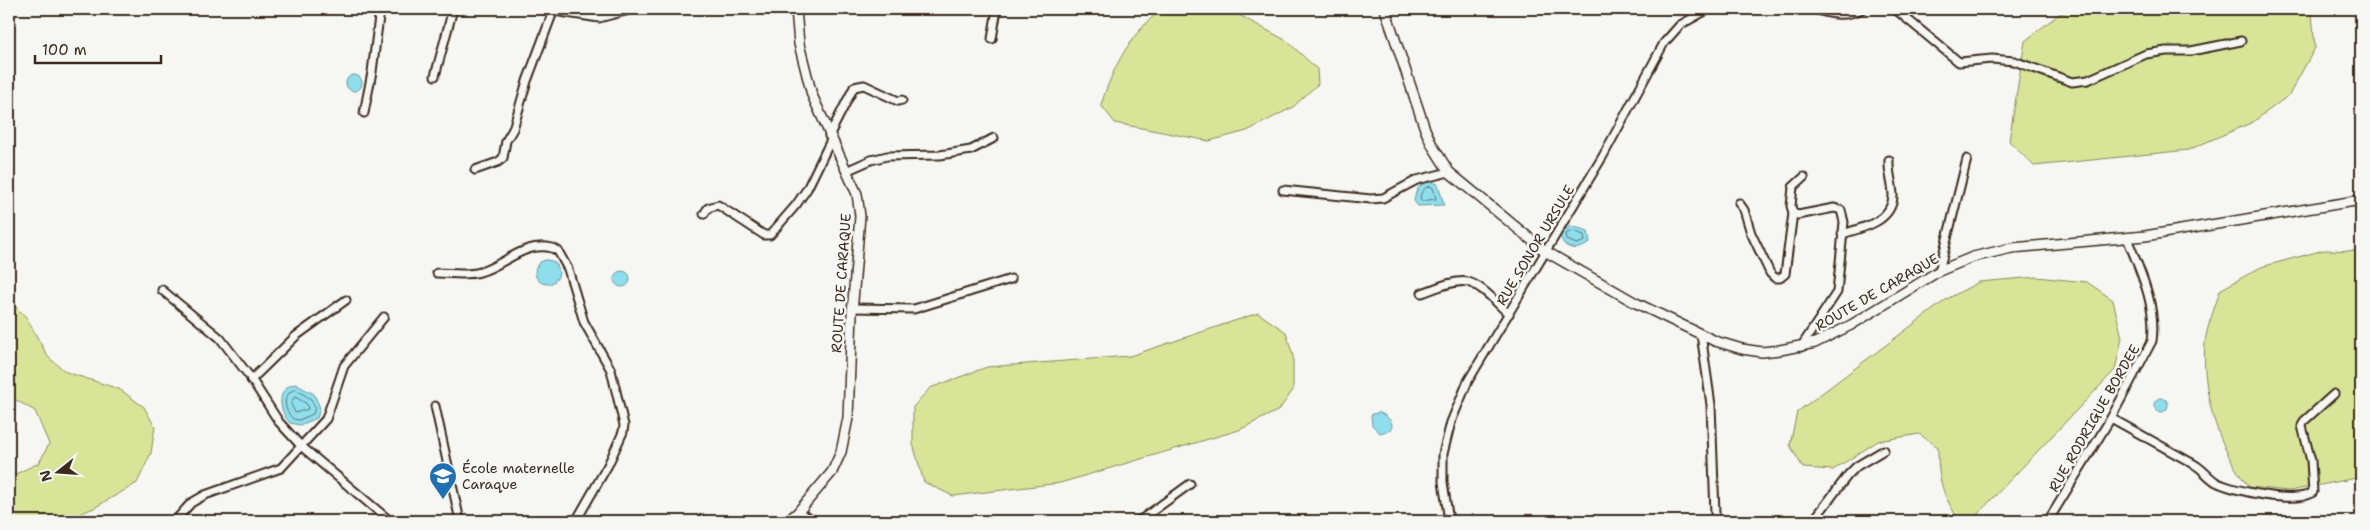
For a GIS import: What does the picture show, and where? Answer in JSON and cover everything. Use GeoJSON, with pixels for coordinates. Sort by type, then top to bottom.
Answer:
{"type":"FeatureCollection","features":[{"type":"Feature","properties":{"kind":"street"},"geometry":{"type":"LineString","coordinates":[[364,112],[372,72],[380,9]]}},
{"type":"Feature","properties":{"kind":"street"},"geometry":{"type":"LineString","coordinates":[[435,76],[453,9]]}},
{"type":"Feature","properties":{"kind":"street"},"geometry":{"type":"LineString","coordinates":[[541,9],[599,18],[633,9]]}},
{"type":"Feature","properties":{"kind":"street","name":"ROUTE DE CARAQUE"},"geometry":{"type":"LineString","coordinates":[[788,521],[832,472],[841,452],[848,418],[852,308],[860,216],[857,194],[830,138],[807,78],[796,30],[796,9]]}},
{"type":"Feature","properties":{"kind":"street"},"geometry":{"type":"LineString","coordinates":[[992,38],[997,9]]}},
{"type":"Feature","properties":{"kind":"street","name":"ROUTE DE CARAQUE"},"geometry":{"type":"LineString","coordinates":[[1385,9],[1425,129],[1448,172],[1545,251],[1634,302],[1701,334],[1742,349],[1762,352],[1801,347],[1851,325],[1939,271],[1974,257],[2012,248],[2127,238],[2272,216],[2361,200]]}},
{"type":"Feature","properties":{"kind":"street","name":"RUE SONOR URSULE"},"geometry":{"type":"LineString","coordinates":[[1449,521],[1443,476],[1446,438],[1455,409],[1468,381],[1603,156],[1664,43],[1680,25],[1709,9]]}},
{"type":"Feature","properties":{"kind":"street"},"geometry":{"type":"LineString","coordinates":[[1815,9],[1839,15],[1850,14],[1862,9]]}},
{"type":"Feature","properties":{"kind":"street"},"geometry":{"type":"LineString","coordinates":[[1895,9],[1959,62],[1992,59],[2014,61],[2072,82],[2088,80],[2146,54],[2166,50],[2191,51],[2241,42]]}},
{"type":"Feature","properties":{"kind":"street"},"geometry":{"type":"LineString","coordinates":[[475,170],[498,162],[502,158],[506,141],[513,129],[527,81],[553,12]]}},
{"type":"Feature","properties":{"kind":"street"},"geometry":{"type":"LineString","coordinates":[[704,214],[708,208],[718,205],[764,235],[770,235],[807,189],[854,87],[864,85],[898,101],[902,100]]}},
{"type":"Feature","properties":{"kind":"street"},"geometry":{"type":"LineString","coordinates":[[846,171],[871,160],[887,156],[940,154],[970,150],[994,138]]}},
{"type":"Feature","properties":{"kind":"street"},"geometry":{"type":"LineString","coordinates":[[1842,234],[1872,224],[1889,210],[1893,196],[1889,175],[1889,160]]}},
{"type":"Feature","properties":{"kind":"street"},"geometry":{"type":"LineString","coordinates":[[1939,271],[1967,160]]}},
{"type":"Feature","properties":{"kind":"street"},"geometry":{"type":"LineString","coordinates":[[1283,190],[1371,199],[1383,198],[1417,180],[1448,172]]}},
{"type":"Feature","properties":{"kind":"street"},"geometry":{"type":"LineString","coordinates":[[1739,203],[1744,210],[1770,273],[1775,278],[1780,278],[1786,274],[1793,213],[1791,206],[1793,187],[1804,177]]}},
{"type":"Feature","properties":{"kind":"street"},"geometry":{"type":"LineString","coordinates":[[1793,213],[1798,215],[1834,208],[1841,210],[1844,215],[1837,292],[1801,347]]}},
{"type":"Feature","properties":{"kind":"street","name":"RUE RODRIGUE BORDEE"},"geometry":{"type":"LineString","coordinates":[[2048,521],[2111,418],[2152,341],[2154,330],[2151,302],[2127,238]]}},
{"type":"Feature","properties":{"kind":"street"},"geometry":{"type":"LineString","coordinates":[[437,273],[479,272],[522,251],[536,247],[552,248],[562,257],[568,269],[584,322],[611,370],[624,425],[623,432],[608,465],[576,521]]}},
{"type":"Feature","properties":{"kind":"street"},"geometry":{"type":"LineString","coordinates":[[852,308],[914,309],[1011,279]]}},
{"type":"Feature","properties":{"kind":"street"},"geometry":{"type":"LineString","coordinates":[[1422,293],[1458,282],[1468,282],[1477,286],[1509,314]]}},
{"type":"Feature","properties":{"kind":"street"},"geometry":{"type":"LineString","coordinates":[[162,290],[220,338],[279,422],[301,446],[390,521]]}},
{"type":"Feature","properties":{"kind":"street"},"geometry":{"type":"LineString","coordinates":[[251,380],[296,336],[346,300]]}},
{"type":"Feature","properties":{"kind":"street"},"geometry":{"type":"LineString","coordinates":[[174,521],[191,503],[205,495],[281,468],[326,419],[344,366],[384,316]]}},
{"type":"Feature","properties":{"kind":"street"},"geometry":{"type":"LineString","coordinates":[[1701,334],[1711,405],[1716,514]]}},
{"type":"Feature","properties":{"kind":"street"},"geometry":{"type":"LineString","coordinates":[[2111,418],[2173,454],[2193,463],[2215,481],[2255,493],[2299,498],[2313,492],[2311,461],[2302,426],[2304,421],[2334,394]]}},
{"type":"Feature","properties":{"kind":"street"},"geometry":{"type":"LineString","coordinates":[[435,406],[460,521]]}},
{"type":"Feature","properties":{"kind":"street"},"geometry":{"type":"LineString","coordinates":[[1813,521],[1848,475],[1857,466],[1884,450]]}},
{"type":"Feature","properties":{"kind":"street"},"geometry":{"type":"LineString","coordinates":[[1138,521],[1190,484]]}},
{"type":"Feature","properties":{"kind":"street"},"geometry":{"type":"LineString","coordinates":[[798,512],[814,521]]}},
{"type":"Feature","properties":{"kind":"green space"},"geometry":{"type":"Polygon","coordinates":[[[1162,9],[1228,9],[1287,41],[1317,69],[1318,84],[1293,107],[1247,131],[1209,141],[1115,123],[1101,105],[1111,77],[1132,40],[1162,9]]]}},
{"type":"Feature","properties":{"kind":"green space"},"geometry":{"type":"Polygon","coordinates":[[[2074,9],[2309,9],[2312,13],[2315,48],[2289,95],[2253,122],[2188,150],[2034,166],[2009,141],[2025,41],[2059,14],[2074,9]]]}},
{"type":"Feature","properties":{"kind":"green space"},"geometry":{"type":"Polygon","coordinates":[[[2324,250],[2361,251],[2361,477],[2290,491],[2249,487],[2238,472],[2220,438],[2209,399],[2206,380],[2205,342],[2220,290],[2261,267],[2324,250]]]}},
{"type":"Feature","properties":{"kind":"green space"},"geometry":{"type":"Polygon","coordinates":[[[2036,277],[2087,282],[2113,300],[2122,338],[2115,370],[1973,519],[1957,517],[1944,492],[1939,467],[1938,447],[1919,434],[1878,441],[1833,470],[1803,468],[1790,445],[1797,412],[1947,299],[1979,282],[2036,277]]]}},
{"type":"Feature","properties":{"kind":"green space"},"geometry":{"type":"Polygon","coordinates":[[[9,300],[26,317],[48,357],[66,372],[119,389],[144,407],[155,427],[151,453],[137,483],[94,508],[61,521],[9,521],[9,477],[39,463],[49,444],[35,411],[9,396],[9,300]]]}},
{"type":"Feature","properties":{"kind":"green space"},"geometry":{"type":"Polygon","coordinates":[[[1258,313],[1286,332],[1293,356],[1293,390],[1279,410],[1239,430],[1060,483],[953,496],[924,482],[913,444],[913,407],[930,388],[987,367],[1130,356],[1258,313]]]}},
{"type":"Feature","properties":{"kind":"water"},"geometry":{"type":"Polygon","coordinates":[[[351,75],[357,75],[362,80],[360,89],[351,91],[346,86],[346,80],[351,75]]]}},
{"type":"Feature","properties":{"kind":"water"},"geometry":{"type":"Polygon","coordinates":[[[1430,181],[1438,184],[1444,205],[1418,206],[1414,201],[1423,183],[1430,181]]]}},
{"type":"Feature","properties":{"kind":"water"},"geometry":{"type":"Polygon","coordinates":[[[1571,226],[1588,231],[1590,242],[1577,248],[1568,247],[1564,244],[1560,234],[1571,226]]]}},
{"type":"Feature","properties":{"kind":"water"},"geometry":{"type":"Polygon","coordinates":[[[547,260],[556,263],[559,272],[556,281],[547,284],[538,281],[535,272],[538,263],[547,260]]]}},
{"type":"Feature","properties":{"kind":"water"},"geometry":{"type":"Polygon","coordinates":[[[622,271],[628,273],[630,279],[628,285],[622,287],[616,285],[614,279],[616,273],[622,271]]]}},
{"type":"Feature","properties":{"kind":"water"},"geometry":{"type":"Polygon","coordinates":[[[295,384],[314,394],[320,408],[317,418],[300,425],[290,423],[281,407],[284,390],[295,384]]]}},
{"type":"Feature","properties":{"kind":"water"},"geometry":{"type":"Polygon","coordinates":[[[2158,398],[2164,398],[2168,405],[2164,412],[2158,412],[2154,408],[2154,402],[2158,398]]]}},
{"type":"Feature","properties":{"kind":"water"},"geometry":{"type":"Polygon","coordinates":[[[1379,412],[1391,421],[1391,430],[1380,433],[1372,425],[1371,415],[1379,412]]]}},
{"type":"Feature","properties":{"kind":"place","name":"École maternelle Caraque"},"geometry":{"type":"Point","coordinates":[443,500]}}]}
